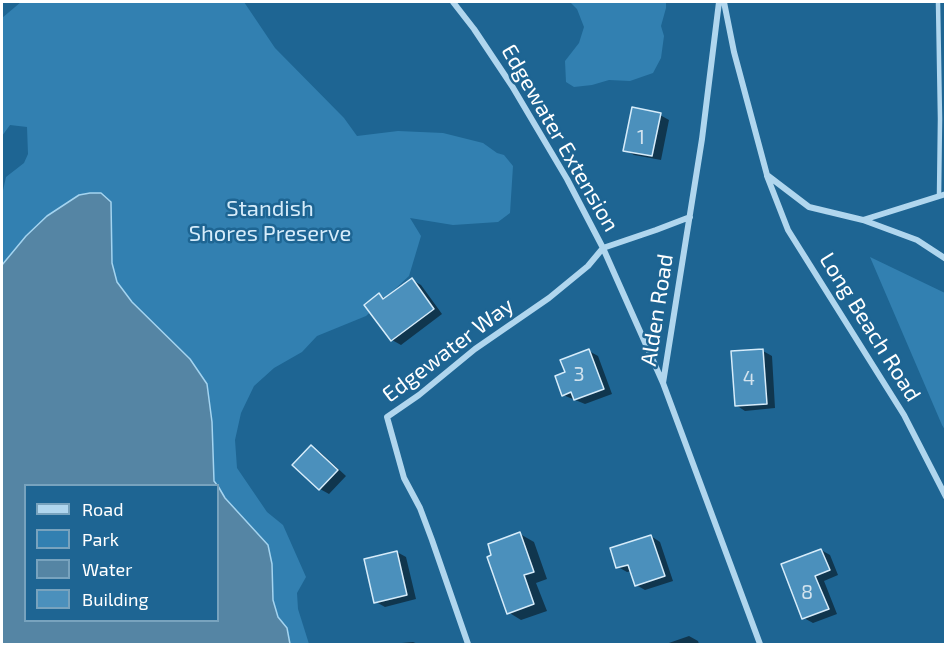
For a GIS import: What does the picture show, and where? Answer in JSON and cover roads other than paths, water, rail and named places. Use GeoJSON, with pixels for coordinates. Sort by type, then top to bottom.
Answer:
{"type":"FeatureCollection","features":[{"type":"Feature","properties":{"kind":"street","name":"Edgewater Extension"},"geometry":{"type":"LineString","coordinates":[[453,2],[512,86],[567,179],[603,248],[690,217]]}},
{"type":"Feature","properties":{"kind":"street","name":"Alden Road"},"geometry":{"type":"LineString","coordinates":[[719,2],[702,139],[663,383],[760,645]]}},
{"type":"Feature","properties":{"kind":"street","name":"Long Beach Road"},"geometry":{"type":"LineString","coordinates":[[724,2],[734,52],[767,175],[788,230],[904,415],[945,498]]}},
{"type":"Feature","properties":{"kind":"street"},"geometry":{"type":"LineString","coordinates":[[767,175],[809,207],[863,220],[917,240],[945,259]]}},
{"type":"Feature","properties":{"kind":"street"},"geometry":{"type":"LineString","coordinates":[[863,220],[942,195]]}},
{"type":"Feature","properties":{"kind":"street"},"geometry":{"type":"LineString","coordinates":[[603,248],[663,383]]}},
{"type":"Feature","properties":{"kind":"street","name":"Edgewater Way"},"geometry":{"type":"LineString","coordinates":[[468,645],[420,508],[404,478],[387,417],[475,349],[549,298],[588,266],[603,248]]}},
{"type":"Feature","properties":{"kind":"lane"},"geometry":{"type":"LineString","coordinates":[[938,2],[942,195]]}},
{"type":"Feature","properties":{"kind":"water"},"geometry":{"type":"Polygon","coordinates":[[[101,193],[111,202],[112,263],[117,282],[132,302],[190,359],[207,384],[212,422],[214,481],[216,484],[24,484],[24,622],[219,622],[219,488],[225,498],[268,545],[272,564],[273,600],[278,617],[287,628],[290,644],[2,644],[2,265],[26,236],[47,216],[79,195],[101,193]]]}},
{"type":"Feature","properties":{"kind":"park label","name":"Standish Shores Preserve"},"geometry":{"type":"Point","coordinates":[270,222]}}]}
